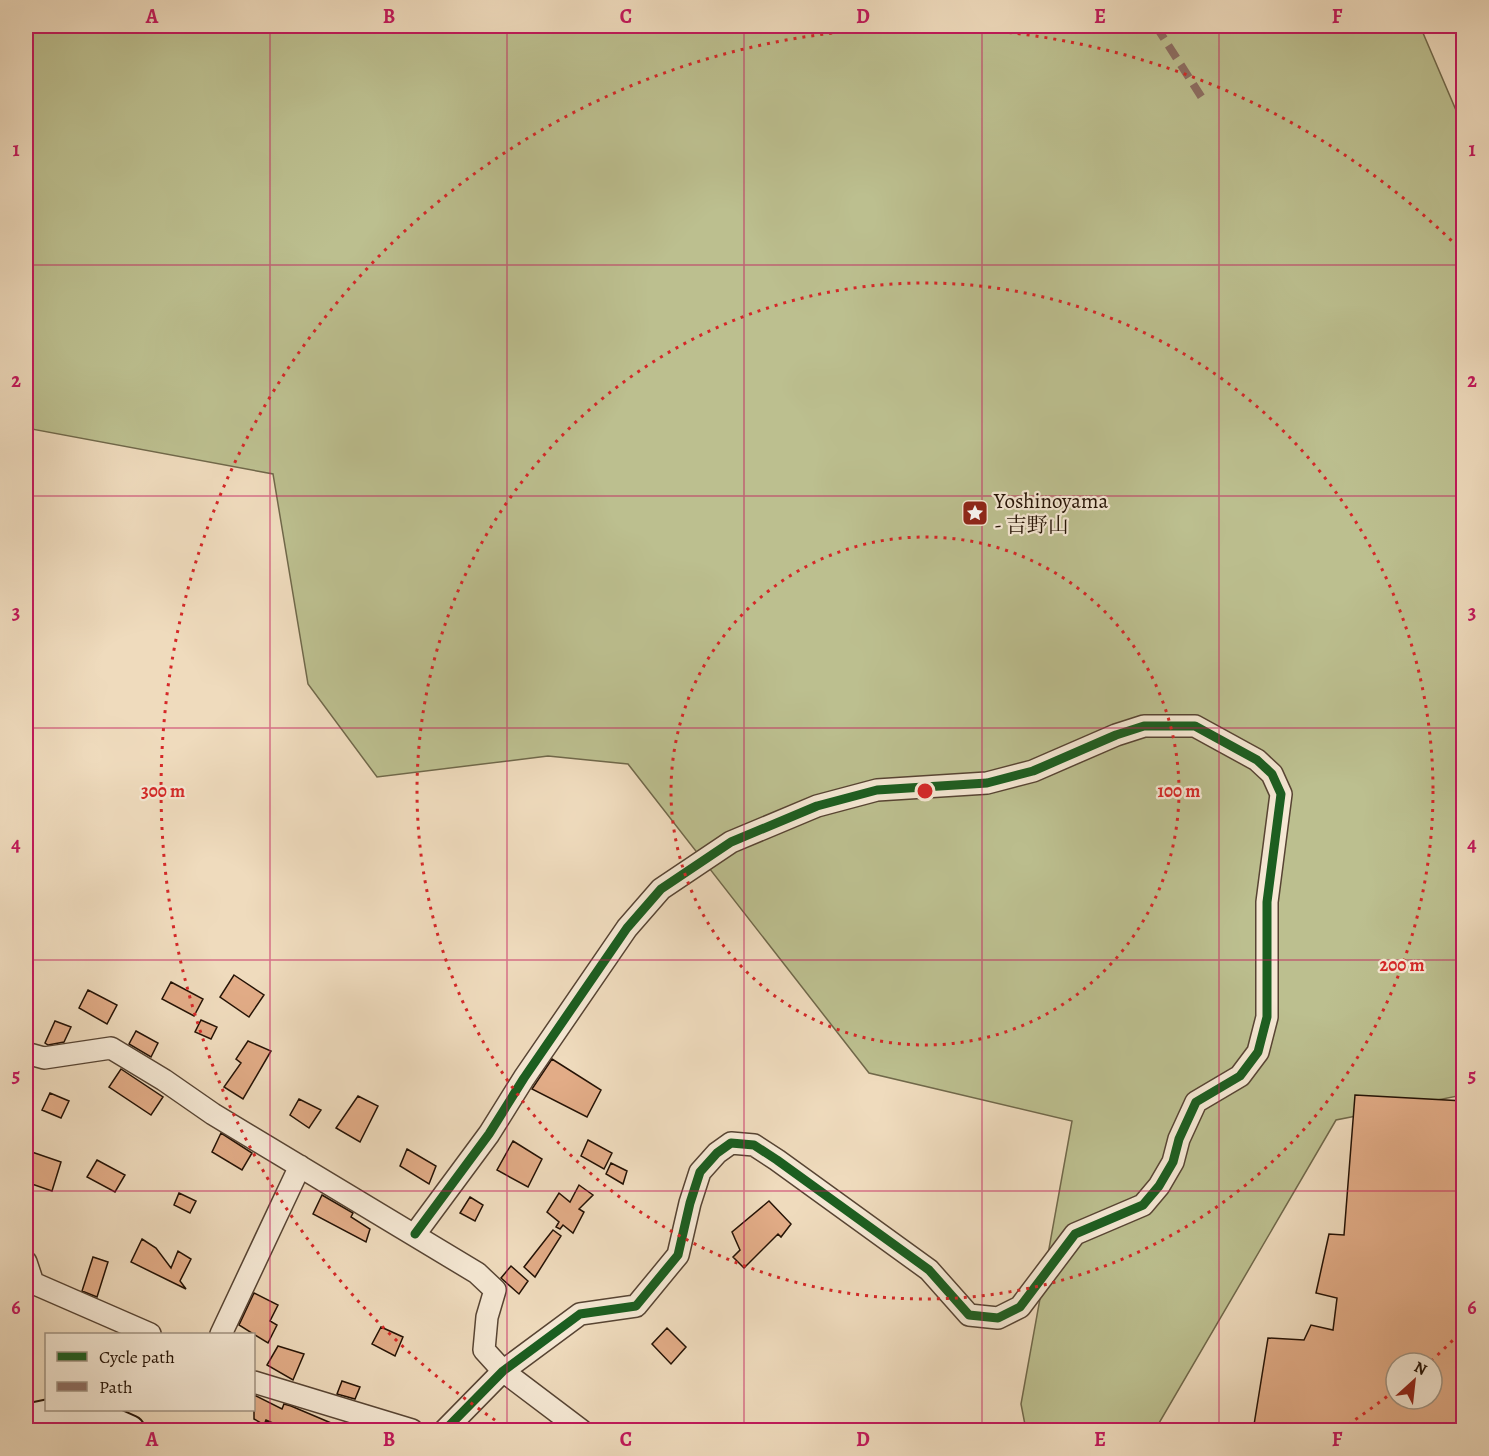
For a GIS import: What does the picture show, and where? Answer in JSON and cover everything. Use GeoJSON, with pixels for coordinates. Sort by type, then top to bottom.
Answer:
{"type":"FeatureCollection","features":[{"type":"Feature","properties":{"kind":"main road"},"geometry":{"type":"LineString","coordinates":[[26,1419],[64,1411]]}},
{"type":"Feature","properties":{"kind":"main road"},"geometry":{"type":"LineString","coordinates":[[74,1411],[101,1417],[130,1431]]}},
{"type":"Feature","properties":{"kind":"street"},"geometry":{"type":"LineString","coordinates":[[415,1233],[489,1134],[524,1077],[627,928],[661,889],[731,842],[817,806],[877,790],[987,783],[1033,771],[1116,735],[1144,726],[1195,726],[1257,760],[1272,774],[1281,794],[1267,902],[1267,1017],[1258,1052],[1240,1076],[1196,1102],[1179,1139],[1173,1162],[1159,1186],[1143,1205],[1075,1234],[1020,1307],[998,1318],[969,1315],[929,1270],[777,1160],[754,1145],[731,1143],[717,1153],[700,1172],[678,1255],[636,1306],[580,1314],[503,1371],[445,1431]]}},
{"type":"Feature","properties":{"kind":"street"},"geometry":{"type":"LineString","coordinates":[[26,1053],[44,1058],[111,1048],[477,1273],[495,1290],[487,1317],[484,1350],[503,1371],[580,1431]]}},
{"type":"Feature","properties":{"kind":"street"},"geometry":{"type":"LineString","coordinates":[[222,1333],[300,1166]]}},
{"type":"Feature","properties":{"kind":"street"},"geometry":{"type":"LineString","coordinates":[[26,1262],[33,1283],[146,1333]]}},
{"type":"Feature","properties":{"kind":"street"},"geometry":{"type":"LineString","coordinates":[[255,1382],[364,1414],[412,1431]]}},
{"type":"Feature","properties":{"kind":"green space"},"geometry":{"type":"Polygon","coordinates":[[[26,26],[1420,26],[1464,129],[1463,1095],[1336,1120],[1155,1430],[1026,1430],[1021,1404],[1072,1121],[869,1073],[628,764],[548,756],[377,777],[308,684],[273,474],[26,428],[26,26]]]}},
{"type":"Feature","properties":{"kind":"building"},"geometry":{"type":"Polygon","coordinates":[[[234,975],[264,995],[249,1017],[220,997],[234,975]]]}},
{"type":"Feature","properties":{"kind":"building"},"geometry":{"type":"Polygon","coordinates":[[[171,982],[203,999],[194,1016],[162,999],[171,982]]]}},
{"type":"Feature","properties":{"kind":"building"},"geometry":{"type":"Polygon","coordinates":[[[88,990],[117,1005],[107,1024],[79,1008],[88,990]]]}},
{"type":"Feature","properties":{"kind":"building"},"geometry":{"type":"Polygon","coordinates":[[[201,1020],[217,1027],[211,1039],[195,1032],[201,1020]]]}},
{"type":"Feature","properties":{"kind":"building"},"geometry":{"type":"Polygon","coordinates":[[[55,1021],[71,1027],[64,1042],[48,1045],[45,1043],[55,1021]]]}},
{"type":"Feature","properties":{"kind":"building"},"geometry":{"type":"Polygon","coordinates":[[[136,1031],[158,1043],[151,1057],[129,1044],[136,1031]]]}},
{"type":"Feature","properties":{"kind":"building"},"geometry":{"type":"Polygon","coordinates":[[[248,1041],[271,1051],[243,1099],[224,1087],[241,1063],[236,1059],[248,1041]]]}},
{"type":"Feature","properties":{"kind":"building"},"geometry":{"type":"Polygon","coordinates":[[[552,1059],[601,1090],[587,1117],[532,1089],[552,1059]]]}},
{"type":"Feature","properties":{"kind":"building"},"geometry":{"type":"Polygon","coordinates":[[[121,1069],[163,1097],[151,1115],[109,1087],[121,1069]]]}},
{"type":"Feature","properties":{"kind":"building"},"geometry":{"type":"Polygon","coordinates":[[[50,1093],[69,1101],[61,1118],[42,1110],[50,1093]]]}},
{"type":"Feature","properties":{"kind":"building"},"geometry":{"type":"Polygon","coordinates":[[[1355,1095],[1464,1101],[1464,1431],[1253,1431],[1268,1338],[1304,1340],[1311,1325],[1333,1330],[1337,1298],[1316,1293],[1329,1234],[1344,1235],[1355,1095]]]}},
{"type":"Feature","properties":{"kind":"building"},"geometry":{"type":"Polygon","coordinates":[[[358,1096],[378,1106],[360,1142],[336,1128],[358,1096]]]}},
{"type":"Feature","properties":{"kind":"building"},"geometry":{"type":"Polygon","coordinates":[[[299,1099],[321,1110],[309,1128],[290,1115],[299,1099]]]}},
{"type":"Feature","properties":{"kind":"building"},"geometry":{"type":"Polygon","coordinates":[[[221,1133],[252,1153],[242,1170],[212,1152],[221,1133]]]}},
{"type":"Feature","properties":{"kind":"building"},"geometry":{"type":"Polygon","coordinates":[[[588,1140],[612,1153],[604,1169],[581,1156],[588,1140]]]}},
{"type":"Feature","properties":{"kind":"building"},"geometry":{"type":"Polygon","coordinates":[[[513,1141],[542,1159],[528,1187],[497,1170],[513,1141]]]}},
{"type":"Feature","properties":{"kind":"building"},"geometry":{"type":"Polygon","coordinates":[[[407,1149],[436,1166],[429,1184],[400,1166],[407,1149]]]}},
{"type":"Feature","properties":{"kind":"building"},"geometry":{"type":"Polygon","coordinates":[[[26,1150],[61,1162],[52,1191],[26,1182],[26,1150]]]}},
{"type":"Feature","properties":{"kind":"building"},"geometry":{"type":"Polygon","coordinates":[[[97,1160],[125,1175],[115,1192],[87,1177],[97,1160]]]}},
{"type":"Feature","properties":{"kind":"building"},"geometry":{"type":"Polygon","coordinates":[[[611,1163],[627,1171],[623,1184],[606,1174],[611,1163]]]}},
{"type":"Feature","properties":{"kind":"building"},"geometry":{"type":"Polygon","coordinates":[[[579,1185],[593,1195],[579,1209],[584,1212],[573,1233],[563,1225],[560,1229],[556,1227],[559,1222],[547,1212],[559,1193],[570,1202],[579,1185]]]}},
{"type":"Feature","properties":{"kind":"building"},"geometry":{"type":"Polygon","coordinates":[[[179,1193],[196,1201],[190,1213],[174,1205],[179,1193]]]}},
{"type":"Feature","properties":{"kind":"building"},"geometry":{"type":"Polygon","coordinates":[[[322,1195],[353,1213],[351,1217],[370,1229],[366,1242],[313,1214],[322,1195]]]}},
{"type":"Feature","properties":{"kind":"building"},"geometry":{"type":"Polygon","coordinates":[[[470,1197],[483,1205],[475,1221],[460,1213],[470,1197]]]}},
{"type":"Feature","properties":{"kind":"building"},"geometry":{"type":"Polygon","coordinates":[[[769,1201],[791,1224],[781,1237],[778,1234],[744,1268],[733,1257],[740,1250],[732,1232],[769,1201]]]}},
{"type":"Feature","properties":{"kind":"building"},"geometry":{"type":"Polygon","coordinates":[[[553,1230],[561,1236],[535,1277],[524,1267],[553,1230]]]}},
{"type":"Feature","properties":{"kind":"building"},"geometry":{"type":"Polygon","coordinates":[[[142,1239],[156,1248],[171,1268],[178,1251],[191,1259],[180,1281],[186,1289],[131,1262],[142,1239]]]}},
{"type":"Feature","properties":{"kind":"building"},"geometry":{"type":"Polygon","coordinates":[[[93,1257],[108,1262],[97,1297],[82,1291],[93,1257]]]}},
{"type":"Feature","properties":{"kind":"building"},"geometry":{"type":"Polygon","coordinates":[[[511,1266],[528,1281],[519,1294],[501,1278],[511,1266]]]}},
{"type":"Feature","properties":{"kind":"building"},"geometry":{"type":"Polygon","coordinates":[[[254,1293],[278,1305],[270,1321],[277,1325],[268,1343],[239,1325],[254,1293]]]}},
{"type":"Feature","properties":{"kind":"building"},"geometry":{"type":"Polygon","coordinates":[[[381,1327],[403,1337],[395,1356],[372,1344],[381,1327]]]}},
{"type":"Feature","properties":{"kind":"building"},"geometry":{"type":"Polygon","coordinates":[[[667,1328],[686,1347],[671,1364],[652,1344],[667,1328]]]}},
{"type":"Feature","properties":{"kind":"building"},"geometry":{"type":"Polygon","coordinates":[[[278,1346],[304,1354],[293,1380],[267,1365],[278,1346]]]}},
{"type":"Feature","properties":{"kind":"building"},"geometry":{"type":"Polygon","coordinates":[[[342,1381],[360,1387],[355,1399],[337,1394],[342,1381]]]}},
{"type":"Feature","properties":{"kind":"building"},"geometry":{"type":"Polygon","coordinates":[[[255,1396],[282,1409],[284,1404],[291,1406],[350,1431],[291,1431],[266,1420],[264,1425],[254,1419],[255,1396]]]}},
{"type":"Feature","properties":{"kind":"marked path"},"geometry":{"type":"LineString","coordinates":[[1156,26],[1204,101]]}},
{"type":"Feature","properties":{"kind":"cycle path"},"geometry":{"type":"LineString","coordinates":[[415,1234],[489,1134],[524,1078],[627,928],[661,889],[731,842],[817,806],[877,790],[987,783],[1033,771],[1116,735],[1144,726],[1195,726],[1257,760],[1272,774],[1281,794],[1267,902],[1267,1017],[1258,1052],[1240,1076],[1196,1102],[1179,1139],[1173,1162],[1159,1186],[1143,1205],[1075,1234],[1020,1307],[998,1318],[969,1315],[929,1270],[777,1160],[754,1145],[731,1143],[717,1153],[700,1172],[678,1255],[636,1306],[580,1314],[503,1371],[445,1430]]}},
{"type":"Feature","properties":{"kind":"place","name":"Yoshinoyama - 吉野山"},"geometry":{"type":"Point","coordinates":[975,513]}}]}
